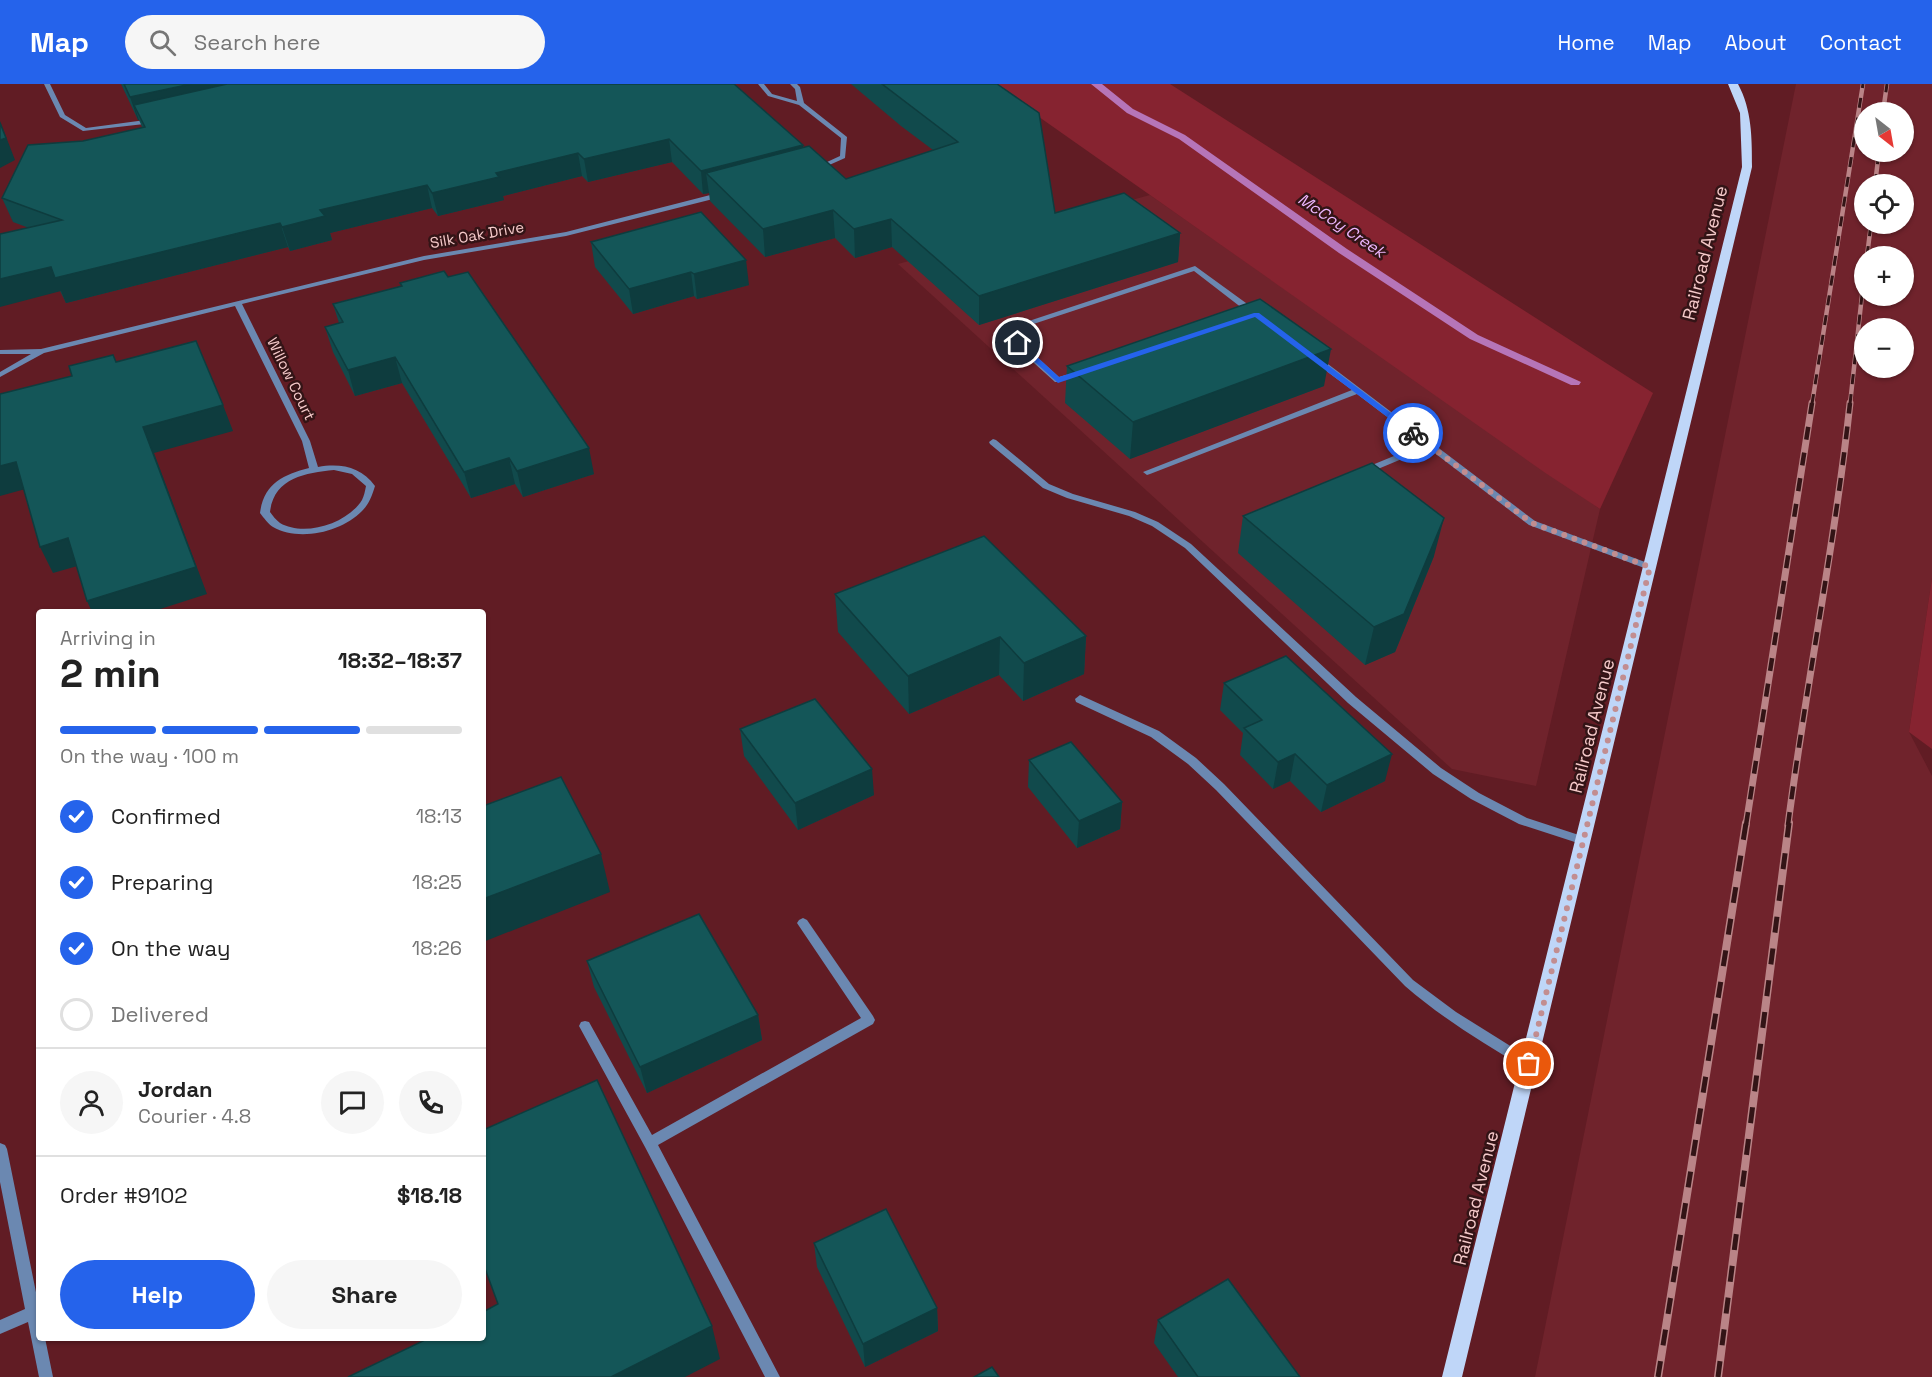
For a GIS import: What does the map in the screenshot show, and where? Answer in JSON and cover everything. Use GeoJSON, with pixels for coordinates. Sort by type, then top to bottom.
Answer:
{"type":"FeatureCollection","features":[{"type":"Feature","properties":{"kind":"main road","name":"Railroad Avenue"},"geometry":{"type":"LineString","coordinates":[[1452,1377],[1584,841],[1688,400],[1747,167],[1747,126],[1739,93],[1733,84]]}},
{"type":"Feature","properties":{"kind":"street"},"geometry":{"type":"LineString","coordinates":[[47,84],[62,116],[85,130],[157,120]]}},
{"type":"Feature","properties":{"kind":"street"},"geometry":{"type":"LineString","coordinates":[[762,84],[770,94],[801,104],[844,137],[843,157],[809,171]]}},
{"type":"Feature","properties":{"kind":"street"},"geometry":{"type":"LineString","coordinates":[[793,84],[798,88],[801,104]]}},
{"type":"Feature","properties":{"kind":"street","name":"Silk Oak Drive"},"geometry":{"type":"LineString","coordinates":[[0,352],[41,351],[424,258],[566,234],[728,192]]}},
{"type":"Feature","properties":{"kind":"street"},"geometry":{"type":"LineString","coordinates":[[1091,369],[1058,380],[1000,332],[1195,268],[1265,321]]}},
{"type":"Feature","properties":{"kind":"street","name":"Willow Court"},"geometry":{"type":"LineString","coordinates":[[238,304],[306,441],[314,469]]}},
{"type":"Feature","properties":{"kind":"street"},"geometry":{"type":"LineString","coordinates":[[1245,318],[1256,314]]}},
{"type":"Feature","properties":{"kind":"street","name":"Silk Oak Drive"},"geometry":{"type":"LineString","coordinates":[[0,375],[41,351]]}},
{"type":"Feature","properties":{"kind":"street"},"geometry":{"type":"LineString","coordinates":[[1312,356],[1532,523],[1650,567]]}},
{"type":"Feature","properties":{"kind":"street"},"geometry":{"type":"LineString","coordinates":[[1147,472],[1358,391]]}},
{"type":"Feature","properties":{"kind":"street"},"geometry":{"type":"LineString","coordinates":[[993,442],[1046,486],[1070,496],[1132,514],[1155,524],[1188,546],[1352,700],[1437,771],[1475,796],[1523,821],[1584,841]]}},
{"type":"Feature","properties":{"kind":"street"},"geometry":{"type":"LineString","coordinates":[[1357,474],[1430,445]]}},
{"type":"Feature","properties":{"kind":"street"},"geometry":{"type":"LineString","coordinates":[[334,467],[352,470],[364,476],[371,486],[370,497],[362,509],[348,519],[330,526],[309,530],[290,529],[275,524],[265,513],[265,500],[275,487],[292,476],[314,469],[334,467]]}},
{"type":"Feature","properties":{"kind":"street"},"geometry":{"type":"LineString","coordinates":[[1080,699],[1155,734],[1192,761],[1437,1008],[1529,1064]]}},
{"type":"Feature","properties":{"kind":"street"},"geometry":{"type":"LineString","coordinates":[[650,1143],[869,1020],[804,923]]}},
{"type":"Feature","properties":{"kind":"street"},"geometry":{"type":"LineString","coordinates":[[585,1026],[650,1143],[773,1377]]}},
{"type":"Feature","properties":{"kind":"street"},"geometry":{"type":"LineString","coordinates":[[0,1149],[36,1331]]}},
{"type":"Feature","properties":{"kind":"street"},"geometry":{"type":"LineString","coordinates":[[0,1327],[32,1313]]}},
{"type":"Feature","properties":{"kind":"street"},"geometry":{"type":"LineString","coordinates":[[38,1341],[46,1377]]}},
{"type":"Feature","properties":{"kind":"shaded area"},"geometry":{"type":"Polygon","coordinates":[[[992,84],[1170,84],[1653,393],[1600,509],[1544,472],[992,84]]]}},
{"type":"Feature","properties":{"kind":"shaded area"},"geometry":{"type":"Polygon","coordinates":[[[1796,84],[1932,84],[1932,578],[1909,732],[1932,776],[1932,1377],[1535,1377],[1796,84]]]}},
{"type":"Feature","properties":{"kind":"shaded area"},"geometry":{"type":"Polygon","coordinates":[[[1150,195],[1600,509],[1536,786],[1452,769],[898,264],[1150,195]]]}},
{"type":"Feature","properties":{"kind":"shaded area"},"geometry":{"type":"Polygon","coordinates":[[[1932,578],[1932,749],[1909,732],[1932,578]]]}},
{"type":"Feature","properties":{"kind":"building"},"geometry":{"type":"Polygon","coordinates":[[[124,84],[191,84],[130,97],[124,84]]]}},
{"type":"Feature","properties":{"kind":"building"},"geometry":{"type":"Polygon","coordinates":[[[227,84],[734,84],[803,145],[701,171],[669,139],[584,159],[578,153],[496,173],[499,177],[432,193],[427,185],[320,210],[325,216],[282,227],[280,223],[55,278],[51,267],[0,279],[0,234],[62,220],[2,198],[28,145],[83,141],[145,127],[134,105],[227,84]]]}},
{"type":"Feature","properties":{"kind":"building"},"geometry":{"type":"Polygon","coordinates":[[[882,84],[997,84],[1039,113],[1055,213],[1124,193],[1180,233],[979,296],[891,219],[854,229],[833,210],[763,229],[706,173],[809,146],[846,179],[958,142],[882,84]]]}},
{"type":"Feature","properties":{"kind":"building"},"geometry":{"type":"Polygon","coordinates":[[[0,123],[6,138],[0,140],[0,123]]]}},
{"type":"Feature","properties":{"kind":"building"},"geometry":{"type":"Polygon","coordinates":[[[701,212],[746,260],[629,289],[591,242],[701,212]]]}},
{"type":"Feature","properties":{"kind":"building"},"geometry":{"type":"Polygon","coordinates":[[[444,271],[448,277],[468,272],[589,448],[517,471],[509,458],[464,472],[395,357],[348,370],[325,327],[343,322],[333,304],[402,286],[400,283],[444,271]]]}},
{"type":"Feature","properties":{"kind":"building"},"geometry":{"type":"Polygon","coordinates":[[[1260,299],[1331,349],[1133,422],[1067,366],[1260,299]]]}},
{"type":"Feature","properties":{"kind":"building"},"geometry":{"type":"Polygon","coordinates":[[[196,341],[223,405],[143,427],[196,567],[87,601],[68,538],[40,547],[16,462],[0,466],[0,394],[72,376],[69,366],[113,355],[116,362],[196,341]]]}},
{"type":"Feature","properties":{"kind":"building"},"geometry":{"type":"Polygon","coordinates":[[[1372,463],[1444,518],[1404,614],[1374,627],[1243,516],[1372,463]]]}},
{"type":"Feature","properties":{"kind":"building"},"geometry":{"type":"Polygon","coordinates":[[[984,536],[1086,636],[1024,663],[1000,637],[908,676],[835,594],[984,536]]]}},
{"type":"Feature","properties":{"kind":"building"},"geometry":{"type":"Polygon","coordinates":[[[1286,656],[1392,754],[1327,785],[1295,754],[1278,762],[1244,728],[1262,720],[1224,683],[1286,656]]]}},
{"type":"Feature","properties":{"kind":"building"},"geometry":{"type":"Polygon","coordinates":[[[815,699],[872,769],[795,803],[740,729],[815,699]]]}},
{"type":"Feature","properties":{"kind":"building"},"geometry":{"type":"Polygon","coordinates":[[[1071,742],[1122,802],[1079,821],[1029,760],[1071,742]]]}},
{"type":"Feature","properties":{"kind":"building"},"geometry":{"type":"Polygon","coordinates":[[[561,777],[601,854],[486,898],[486,805],[561,777]]]}},
{"type":"Feature","properties":{"kind":"building"},"geometry":{"type":"Polygon","coordinates":[[[699,914],[758,1015],[640,1067],[587,961],[699,914]]]}},
{"type":"Feature","properties":{"kind":"building"},"geometry":{"type":"Polygon","coordinates":[[[597,1080],[712,1326],[611,1377],[348,1377],[423,1341],[486,1341],[486,1310],[498,1304],[486,1271],[486,1129],[597,1080]]]}},
{"type":"Feature","properties":{"kind":"building"},"geometry":{"type":"Polygon","coordinates":[[[886,1209],[937,1308],[863,1344],[814,1243],[886,1209]]]}},
{"type":"Feature","properties":{"kind":"building"},"geometry":{"type":"Polygon","coordinates":[[[1228,1279],[1300,1377],[1198,1377],[1158,1320],[1228,1279]]]}},
{"type":"Feature","properties":{"kind":"building"},"geometry":{"type":"Polygon","coordinates":[[[992,1367],[999,1377],[974,1377],[992,1367]]]}},
{"type":"Feature","properties":{"kind":"waterway","name":"McCoy Creek"},"geometry":{"type":"LineString","coordinates":[[1096,84],[1130,111],[1182,137],[1343,251],[1474,337],[1575,382]]}},
{"type":"Feature","properties":{"kind":"railway"},"geometry":{"type":"LineString","coordinates":[[1812,404],[1863,84]]}},
{"type":"Feature","properties":{"kind":"railway"},"geometry":{"type":"LineString","coordinates":[[1884,102],[1887,84]]}},
{"type":"Feature","properties":{"kind":"railway"},"geometry":{"type":"LineString","coordinates":[[1876,174],[1878,162]]}},
{"type":"Feature","properties":{"kind":"railway"},"geometry":{"type":"LineString","coordinates":[[1868,246],[1870,234]]}},
{"type":"Feature","properties":{"kind":"railway"},"geometry":{"type":"LineString","coordinates":[[1850,404],[1861,306]]}},
{"type":"Feature","properties":{"kind":"railway"},"geometry":{"type":"LineString","coordinates":[[1746,825],[1812,403]]}},
{"type":"Feature","properties":{"kind":"railway"},"geometry":{"type":"LineString","coordinates":[[1788,825],[1837,509],[1850,403]]}},
{"type":"Feature","properties":{"kind":"railway"},"geometry":{"type":"LineString","coordinates":[[1658,1377],[1746,823]]}},
{"type":"Feature","properties":{"kind":"railway"},"geometry":{"type":"LineString","coordinates":[[1718,1377],[1789,823]]}},
{"type":"Feature","properties":{"kind":"way so far"},"geometry":{"type":"LineString","coordinates":[[1413,433],[1532,523],[1650,567],[1529,1064]]}},
{"type":"Feature","properties":{"kind":"route"},"geometry":{"type":"LineString","coordinates":[[1018,343],[1058,380],[1256,314],[1413,433]]}}]}
